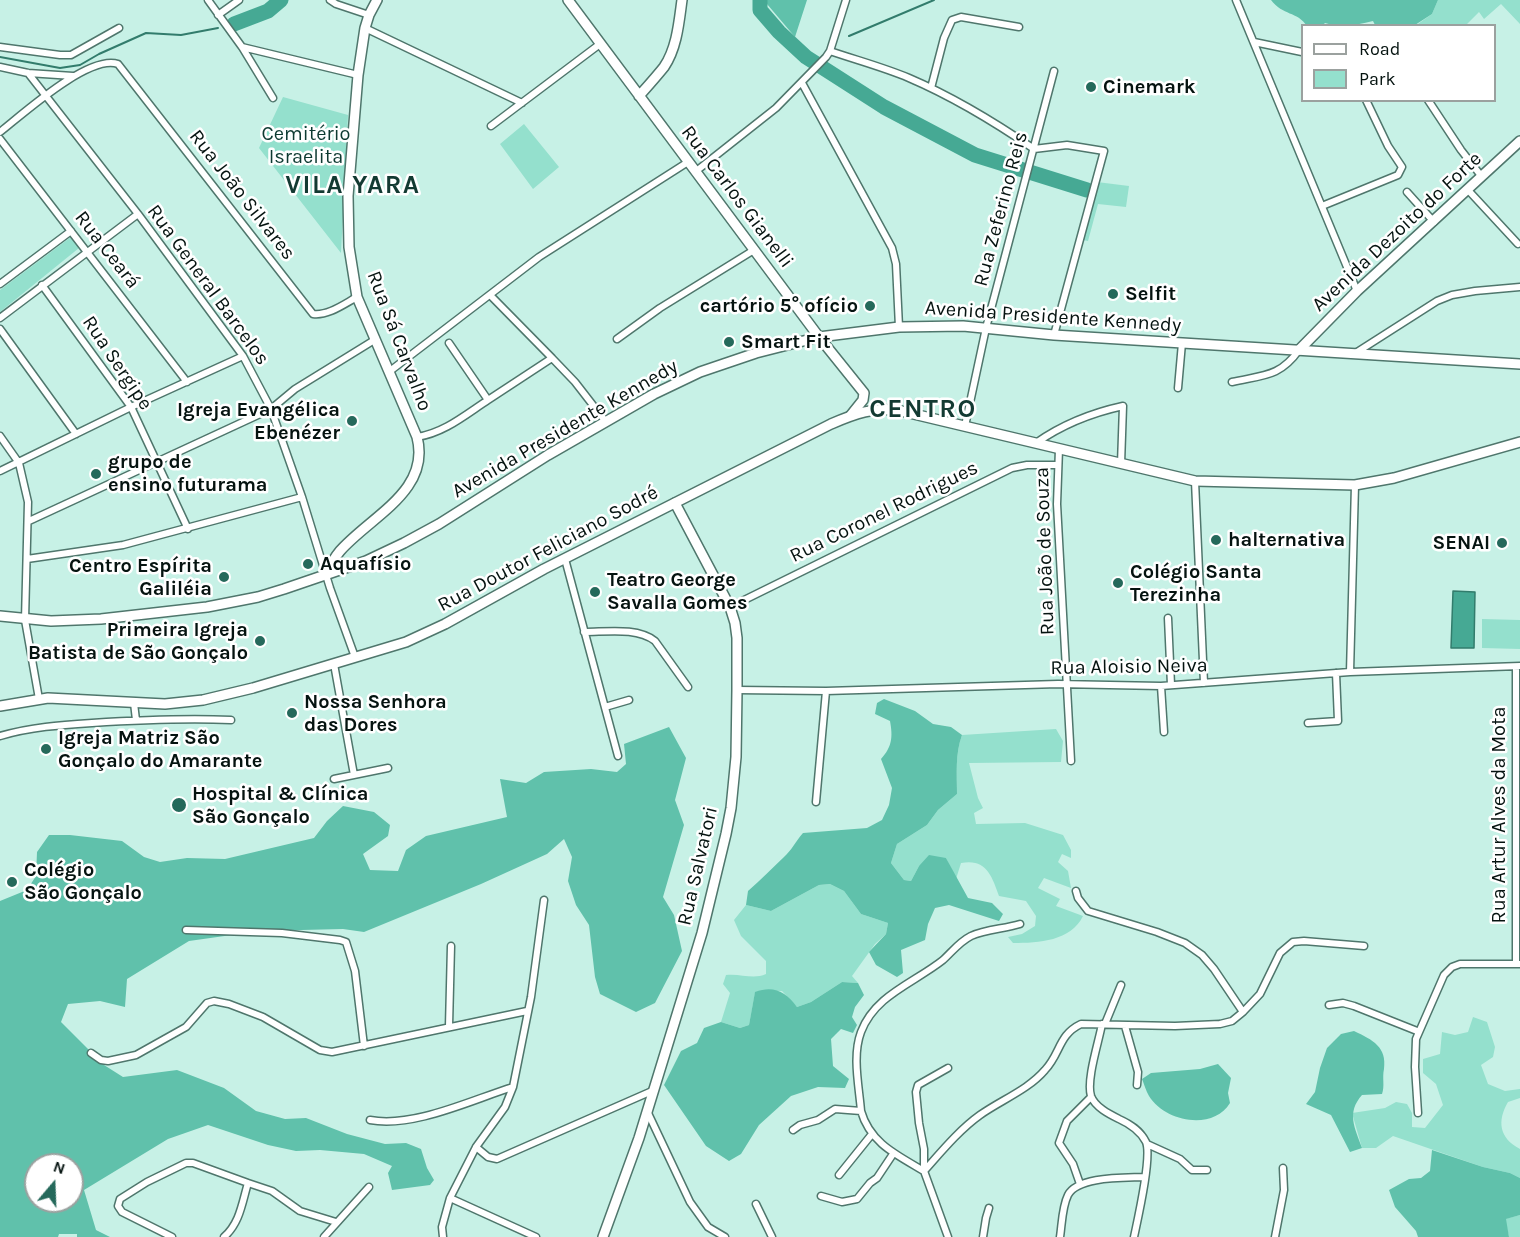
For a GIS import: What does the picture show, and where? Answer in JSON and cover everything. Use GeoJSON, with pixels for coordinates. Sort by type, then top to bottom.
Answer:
{"type":"FeatureCollection","features":[{"type":"Feature","properties":{"kind":"main road","name":"Rua Sá Carvalho"},"geometry":{"type":"LineString","coordinates":[[326,575],[341,550],[409,485],[416,473],[420,449],[390,371],[357,297],[349,247],[348,196],[358,75],[365,28],[377,0]]}},
{"type":"Feature","properties":{"kind":"main road","name":"Rua Carlos Gianelli"},"geometry":{"type":"LineString","coordinates":[[568,0],[819,337],[864,393],[863,400],[851,415]]}},
{"type":"Feature","properties":{"kind":"main road"},"geometry":{"type":"LineString","coordinates":[[639,96],[670,58],[678,29],[682,0]]}},
{"type":"Feature","properties":{"kind":"main road","name":"Avenida Dezoito do Forte"},"geometry":{"type":"LineString","coordinates":[[1299,350],[1357,291],[1520,141]]}},
{"type":"Feature","properties":{"kind":"main road","name":"Avenida Presidente Kennedy"},"geometry":{"type":"LineString","coordinates":[[0,616],[51,621],[101,619],[207,607],[258,597],[326,575],[366,561],[404,543],[654,394],[700,372],[756,353],[819,337],[934,325],[1054,335],[1520,364]]}},
{"type":"Feature","properties":{"kind":"main road","name":"Rua Doutor Feliciano Sodré"},"geometry":{"type":"LineString","coordinates":[[0,706],[39,699],[179,703],[227,695],[406,642],[851,415],[879,409],[891,409],[1196,481],[1355,485],[1394,478],[1520,442]]}},
{"type":"Feature","properties":{"kind":"main road","name":"Rua Salvatori"},"geometry":{"type":"LineString","coordinates":[[603,1237],[639,1138],[702,933],[731,808],[736,757],[737,638],[735,623],[730,607],[675,503]]}},
{"type":"Feature","properties":{"kind":"street"},"geometry":{"type":"LineString","coordinates":[[208,0],[242,47],[273,98]]}},
{"type":"Feature","properties":{"kind":"street"},"geometry":{"type":"LineString","coordinates":[[218,15],[239,0]]}},
{"type":"Feature","properties":{"kind":"street"},"geometry":{"type":"LineString","coordinates":[[330,0],[369,15]]}},
{"type":"Feature","properties":{"kind":"street"},"geometry":{"type":"LineString","coordinates":[[695,172],[776,108],[828,54],[846,0]]}},
{"type":"Feature","properties":{"kind":"street"},"geometry":{"type":"LineString","coordinates":[[1236,0],[1357,291]]}},
{"type":"Feature","properties":{"kind":"street"},"geometry":{"type":"LineString","coordinates":[[931,88],[944,38],[952,20],[962,17],[1019,27]]}},
{"type":"Feature","properties":{"kind":"street"},"geometry":{"type":"LineString","coordinates":[[0,47],[71,55],[119,28]]}},
{"type":"Feature","properties":{"kind":"street"},"geometry":{"type":"LineString","coordinates":[[365,28],[522,103]]}},
{"type":"Feature","properties":{"kind":"street"},"geometry":{"type":"LineString","coordinates":[[1254,42],[1301,52]]}},
{"type":"Feature","properties":{"kind":"street"},"geometry":{"type":"LineString","coordinates":[[491,126],[600,44]]}},
{"type":"Feature","properties":{"kind":"street"},"geometry":{"type":"LineString","coordinates":[[242,47],[358,75]]}},
{"type":"Feature","properties":{"kind":"street"},"geometry":{"type":"LineString","coordinates":[[828,54],[876,66],[931,88],[1034,149],[1067,145],[1104,151],[1054,335]]}},
{"type":"Feature","properties":{"kind":"street","name":"Rua João Silvares"},"geometry":{"type":"LineString","coordinates":[[73,76],[113,62],[118,64],[313,314],[320,315],[328,312],[357,297]]}},
{"type":"Feature","properties":{"kind":"street"},"geometry":{"type":"LineString","coordinates":[[0,67],[28,73],[73,76]]}},
{"type":"Feature","properties":{"kind":"street","name":"Rua Zeferino Reis"},"geometry":{"type":"LineString","coordinates":[[965,426],[986,328],[1054,71]]}},
{"type":"Feature","properties":{"kind":"street","name":"Rua General Barcelos"},"geometry":{"type":"LineString","coordinates":[[28,73],[138,214],[243,356],[271,409],[326,575]]}},
{"type":"Feature","properties":{"kind":"street"},"geometry":{"type":"LineString","coordinates":[[0,132],[73,76]]}},
{"type":"Feature","properties":{"kind":"street"},"geometry":{"type":"LineString","coordinates":[[802,83],[892,248],[896,264],[899,327]]}},
{"type":"Feature","properties":{"kind":"street"},"geometry":{"type":"LineString","coordinates":[[1323,206],[1398,175],[1402,171],[1400,161],[1388,146],[1367,102]]}},
{"type":"Feature","properties":{"kind":"street"},"geometry":{"type":"LineString","coordinates":[[1429,102],[1482,177]]}},
{"type":"Feature","properties":{"kind":"street","name":"Rua Ceará"},"geometry":{"type":"LineString","coordinates":[[0,139],[187,381]]}},
{"type":"Feature","properties":{"kind":"street"},"geometry":{"type":"LineString","coordinates":[[390,371],[539,257],[688,162]]}},
{"type":"Feature","properties":{"kind":"street"},"geometry":{"type":"LineString","coordinates":[[1468,190],[1518,244]]}},
{"type":"Feature","properties":{"kind":"street"},"geometry":{"type":"LineString","coordinates":[[1407,192],[1434,222]]}},
{"type":"Feature","properties":{"kind":"street"},"geometry":{"type":"LineString","coordinates":[[0,318],[138,214]]}},
{"type":"Feature","properties":{"kind":"street"},"geometry":{"type":"LineString","coordinates":[[0,284],[71,231]]}},
{"type":"Feature","properties":{"kind":"street"},"geometry":{"type":"LineString","coordinates":[[617,339],[660,308],[754,250]]}},
{"type":"Feature","properties":{"kind":"street","name":"Rua Sergipe"},"geometry":{"type":"LineString","coordinates":[[42,285],[130,407],[188,529]]}},
{"type":"Feature","properties":{"kind":"street"},"geometry":{"type":"LineString","coordinates":[[1354,354],[1437,301],[1452,295],[1520,287]]}},
{"type":"Feature","properties":{"kind":"street"},"geometry":{"type":"LineString","coordinates":[[490,295],[575,382],[606,422]]}},
{"type":"Feature","properties":{"kind":"street"},"geometry":{"type":"LineString","coordinates":[[0,329],[76,434]]}},
{"type":"Feature","properties":{"kind":"street"},"geometry":{"type":"LineString","coordinates":[[29,521],[271,409],[304,383],[376,339]]}},
{"type":"Feature","properties":{"kind":"street"},"geometry":{"type":"LineString","coordinates":[[448,343],[488,400]]}},
{"type":"Feature","properties":{"kind":"street"},"geometry":{"type":"LineString","coordinates":[[1178,388],[1182,343]]}},
{"type":"Feature","properties":{"kind":"street"},"geometry":{"type":"LineString","coordinates":[[1232,382],[1283,368],[1299,350]]}},
{"type":"Feature","properties":{"kind":"street"},"geometry":{"type":"LineString","coordinates":[[0,471],[130,407],[243,356]]}},
{"type":"Feature","properties":{"kind":"street"},"geometry":{"type":"LineString","coordinates":[[417,437],[431,435],[447,427],[552,358]]}},
{"type":"Feature","properties":{"kind":"street"},"geometry":{"type":"LineString","coordinates":[[1036,443],[1093,412],[1123,406],[1121,464]]}},
{"type":"Feature","properties":{"kind":"street"},"geometry":{"type":"LineString","coordinates":[[0,436],[19,463],[26,487],[29,521],[25,620],[39,699]]}},
{"type":"Feature","properties":{"kind":"street","name":"Rua João de Souza"},"geometry":{"type":"LineString","coordinates":[[1059,449],[1057,504],[1071,761]]}},
{"type":"Feature","properties":{"kind":"street","name":"Rua Coronel Rodrigues"},"geometry":{"type":"LineString","coordinates":[[730,607],[1012,468],[1027,465],[1057,465]]}},
{"type":"Feature","properties":{"kind":"street"},"geometry":{"type":"LineString","coordinates":[[1196,481],[1204,682]]}},
{"type":"Feature","properties":{"kind":"street"},"geometry":{"type":"LineString","coordinates":[[1350,672],[1355,485]]}},
{"type":"Feature","properties":{"kind":"street"},"geometry":{"type":"LineString","coordinates":[[27,560],[123,545],[302,497]]}},
{"type":"Feature","properties":{"kind":"street"},"geometry":{"type":"LineString","coordinates":[[565,560],[618,756]]}},
{"type":"Feature","properties":{"kind":"street"},"geometry":{"type":"LineString","coordinates":[[326,575],[355,657]]}},
{"type":"Feature","properties":{"kind":"street"},"geometry":{"type":"LineString","coordinates":[[1168,618],[1171,686]]}},
{"type":"Feature","properties":{"kind":"street"},"geometry":{"type":"LineString","coordinates":[[584,632],[638,632],[648,636],[655,642],[688,687]]}},
{"type":"Feature","properties":{"kind":"street"},"geometry":{"type":"LineString","coordinates":[[334,663],[354,775]]}},
{"type":"Feature","properties":{"kind":"street","name":"Rua Aloisio Neiva"},"geometry":{"type":"LineString","coordinates":[[737,690],[826,691],[1067,685],[1171,686],[1350,672],[1518,667]]}},
{"type":"Feature","properties":{"kind":"street","name":"Rua Artur Alves da Mota"},"geometry":{"type":"LineString","coordinates":[[1518,667],[1518,964]]}},
{"type":"Feature","properties":{"kind":"street"},"geometry":{"type":"LineString","coordinates":[[1308,723],[1338,721],[1336,673]]}},
{"type":"Feature","properties":{"kind":"street"},"geometry":{"type":"LineString","coordinates":[[1161,686],[1164,732]]}},
{"type":"Feature","properties":{"kind":"street"},"geometry":{"type":"LineString","coordinates":[[816,802],[826,691]]}},
{"type":"Feature","properties":{"kind":"street"},"geometry":{"type":"LineString","coordinates":[[605,707],[629,700]]}},
{"type":"Feature","properties":{"kind":"street"},"geometry":{"type":"LineString","coordinates":[[134,703],[136,720]]}},
{"type":"Feature","properties":{"kind":"street"},"geometry":{"type":"LineString","coordinates":[[0,736],[25,729],[49,726],[174,718],[231,720]]}},
{"type":"Feature","properties":{"kind":"street"},"geometry":{"type":"LineString","coordinates":[[334,779],[388,768]]}},
{"type":"Feature","properties":{"kind":"street"},"geometry":{"type":"LineString","coordinates":[[1076,891],[1078,898],[1088,910],[1185,943],[1202,955],[1243,1012]]}},
{"type":"Feature","properties":{"kind":"street"},"geometry":{"type":"LineString","coordinates":[[443,1237],[442,1227],[450,1198],[476,1147],[506,1107],[513,1087],[531,997],[544,900]]}},
{"type":"Feature","properties":{"kind":"street"},"geometry":{"type":"LineString","coordinates":[[924,1171],[893,1154],[872,1134],[863,1120],[857,1046],[861,1031],[872,1014],[901,986],[939,963],[963,940],[980,933],[1020,924]]}},
{"type":"Feature","properties":{"kind":"street"},"geometry":{"type":"LineString","coordinates":[[186,930],[282,933],[346,942],[355,971],[364,1046]]}},
{"type":"Feature","properties":{"kind":"street"},"geometry":{"type":"LineString","coordinates":[[924,1171],[978,1116],[1041,1075],[1052,1063],[1066,1033],[1072,1028],[1081,1024],[1125,1026],[1220,1024],[1232,1021],[1260,994],[1280,953],[1293,942],[1304,940],[1364,946]]}},
{"type":"Feature","properties":{"kind":"street"},"geometry":{"type":"LineString","coordinates":[[449,1026],[452,946]]}},
{"type":"Feature","properties":{"kind":"street"},"geometry":{"type":"LineString","coordinates":[[1418,1113],[1414,1067],[1418,1032],[1444,975],[1452,967],[1460,964],[1518,964]]}},
{"type":"Feature","properties":{"kind":"street"},"geometry":{"type":"LineString","coordinates":[[1121,985],[1104,1024],[1092,1074],[1091,1097],[1099,1107],[1132,1125],[1147,1144],[1134,1237]]}},
{"type":"Feature","properties":{"kind":"street"},"geometry":{"type":"LineString","coordinates":[[91,1053],[101,1060],[108,1061],[136,1055],[186,1027],[207,1003],[214,1001],[221,1001],[263,1017],[320,1050],[332,1052],[527,1011]]}},
{"type":"Feature","properties":{"kind":"street"},"geometry":{"type":"LineString","coordinates":[[1329,1005],[1343,1003],[1354,1006],[1418,1032]]}},
{"type":"Feature","properties":{"kind":"street"},"geometry":{"type":"LineString","coordinates":[[1125,1026],[1138,1072],[1137,1085]]}},
{"type":"Feature","properties":{"kind":"street"},"geometry":{"type":"LineString","coordinates":[[948,1068],[918,1085],[916,1092],[924,1149],[924,1171],[948,1237]]}},
{"type":"Feature","properties":{"kind":"street"},"geometry":{"type":"LineString","coordinates":[[370,1120],[383,1123],[421,1118],[513,1087]]}},
{"type":"Feature","properties":{"kind":"street"},"geometry":{"type":"LineString","coordinates":[[476,1147],[488,1157],[497,1159],[635,1096],[652,1091]]}},
{"type":"Feature","properties":{"kind":"street"},"geometry":{"type":"LineString","coordinates":[[1080,1184],[1073,1164],[1059,1143],[1067,1121],[1091,1097]]}},
{"type":"Feature","properties":{"kind":"street"},"geometry":{"type":"LineString","coordinates":[[793,1131],[800,1125],[818,1120],[835,1109],[861,1111]]}},
{"type":"Feature","properties":{"kind":"street"},"geometry":{"type":"LineString","coordinates":[[647,1111],[690,1202],[708,1227],[725,1237]]}},
{"type":"Feature","properties":{"kind":"street"},"geometry":{"type":"LineString","coordinates":[[839,1175],[872,1134]]}},
{"type":"Feature","properties":{"kind":"street"},"geometry":{"type":"LineString","coordinates":[[1147,1144],[1180,1160],[1192,1170],[1207,1170]]}},
{"type":"Feature","properties":{"kind":"street"},"geometry":{"type":"LineString","coordinates":[[821,1196],[842,1202],[857,1199],[877,1178],[893,1154]]}},
{"type":"Feature","properties":{"kind":"street"},"geometry":{"type":"LineString","coordinates":[[172,1237],[122,1212],[118,1206],[120,1199],[147,1182],[186,1163],[272,1191],[300,1211],[336,1222]]}},
{"type":"Feature","properties":{"kind":"street"},"geometry":{"type":"LineString","coordinates":[[1275,1237],[1284,1190],[1283,1168]]}},
{"type":"Feature","properties":{"kind":"street"},"geometry":{"type":"LineString","coordinates":[[1060,1237],[1069,1193],[1080,1184],[1089,1181],[1144,1177]]}},
{"type":"Feature","properties":{"kind":"street"},"geometry":{"type":"LineString","coordinates":[[224,1237],[231,1231],[238,1218],[248,1183]]}},
{"type":"Feature","properties":{"kind":"street"},"geometry":{"type":"LineString","coordinates":[[324,1237],[369,1186]]}},
{"type":"Feature","properties":{"kind":"street"},"geometry":{"type":"LineString","coordinates":[[450,1198],[536,1237]]}},
{"type":"Feature","properties":{"kind":"street"},"geometry":{"type":"LineString","coordinates":[[756,1204],[772,1237]]}},
{"type":"Feature","properties":{"kind":"street"},"geometry":{"type":"LineString","coordinates":[[983,1237],[989,1208]]}},
{"type":"Feature","properties":{"kind":"green space"},"geometry":{"type":"Polygon","coordinates":[[[1438,0],[1520,0],[1520,24],[1501,4],[1484,19],[1479,12],[1467,24],[1418,24],[1432,14],[1438,0]]]}},
{"type":"Feature","properties":{"kind":"green space","name":"Cemitério Israelita"},"geometry":{"type":"Polygon","coordinates":[[[283,97],[348,115],[341,253],[259,148],[283,97]]]}},
{"type":"Feature","properties":{"kind":"green space"},"geometry":{"type":"Polygon","coordinates":[[[524,124],[559,167],[533,189],[500,144],[524,124]]]}},
{"type":"Feature","properties":{"kind":"green space"},"geometry":{"type":"Polygon","coordinates":[[[1097,182],[1129,186],[1126,207],[1098,204],[1088,241],[1083,240],[1097,182]]]}},
{"type":"Feature","properties":{"kind":"green space"},"geometry":{"type":"Polygon","coordinates":[[[71,237],[79,248],[0,312],[0,290],[71,237]]]}},
{"type":"Feature","properties":{"kind":"green space"},"geometry":{"type":"Polygon","coordinates":[[[1482,619],[1520,620],[1520,649],[1482,648],[1482,619]]]}},
{"type":"Feature","properties":{"kind":"green space"},"geometry":{"type":"Polygon","coordinates":[[[1056,729],[1063,741],[1061,762],[969,763],[978,798],[983,808],[974,813],[976,824],[1025,823],[1063,835],[1071,850],[1071,858],[1062,854],[1058,862],[1068,871],[1071,888],[1044,878],[1038,888],[1060,899],[1056,906],[1083,916],[1071,931],[1062,936],[1043,941],[1013,943],[1008,937],[1022,934],[1035,926],[1036,916],[1026,901],[999,896],[994,882],[982,866],[970,862],[961,863],[956,879],[946,858],[919,866],[911,881],[904,880],[891,863],[897,844],[927,825],[938,810],[957,794],[957,757],[962,735],[1056,729]]]}},
{"type":"Feature","properties":{"kind":"green space"},"geometry":{"type":"Polygon","coordinates":[[[830,884],[844,891],[861,914],[888,923],[886,934],[875,944],[852,976],[858,983],[842,982],[811,1002],[797,1007],[782,991],[755,993],[749,1025],[740,1028],[721,1022],[730,993],[723,984],[726,975],[761,976],[766,974],[766,961],[741,936],[734,920],[746,905],[771,911],[819,885],[830,884]]]}},
{"type":"Feature","properties":{"kind":"green space"},"geometry":{"type":"Polygon","coordinates":[[[1473,1017],[1487,1022],[1495,1047],[1493,1057],[1481,1065],[1488,1084],[1505,1091],[1520,1089],[1520,1098],[1508,1102],[1501,1122],[1508,1140],[1520,1149],[1520,1178],[1393,1136],[1376,1148],[1362,1148],[1352,1113],[1385,1108],[1396,1102],[1407,1104],[1412,1113],[1412,1127],[1425,1128],[1443,1105],[1436,1084],[1423,1073],[1423,1059],[1440,1054],[1442,1032],[1455,1035],[1468,1032],[1473,1017]]]}},
{"type":"Feature","properties":{"kind":"green space"},"geometry":{"type":"Polygon","coordinates":[[[1520,1215],[1520,1237],[1509,1237],[1505,1219],[1520,1215]]]}},
{"type":"Feature","properties":{"kind":"shaded area"},"geometry":{"type":"Polygon","coordinates":[[[767,0],[807,0],[795,37],[767,4],[767,0]]]}},
{"type":"Feature","properties":{"kind":"shaded area"},"geometry":{"type":"Polygon","coordinates":[[[1271,0],[1438,0],[1432,14],[1417,24],[1374,24],[1373,21],[1361,24],[1305,24],[1271,0]]]}},
{"type":"Feature","properties":{"kind":"shaded area"},"geometry":{"type":"Polygon","coordinates":[[[1453,591],[1475,592],[1474,648],[1451,648],[1453,591]]]}},
{"type":"Feature","properties":{"kind":"shaded area"},"geometry":{"type":"Polygon","coordinates":[[[884,699],[915,711],[933,724],[951,727],[962,735],[957,757],[957,794],[938,810],[927,825],[897,844],[891,863],[904,880],[911,881],[919,866],[929,855],[946,858],[968,898],[992,903],[1003,914],[999,921],[949,905],[935,908],[928,924],[925,940],[901,950],[903,973],[897,977],[876,965],[869,952],[886,934],[888,923],[861,914],[844,891],[830,884],[819,885],[771,911],[746,905],[748,891],[787,855],[803,833],[867,828],[882,820],[889,805],[892,788],[881,759],[891,742],[890,721],[875,714],[877,703],[884,699]]]}},
{"type":"Feature","properties":{"kind":"shaded area"},"geometry":{"type":"Polygon","coordinates":[[[669,727],[686,758],[675,800],[684,825],[663,897],[674,915],[682,951],[655,1003],[636,1012],[600,994],[595,977],[589,925],[576,905],[568,881],[572,857],[564,839],[547,854],[364,932],[343,929],[260,931],[189,941],[127,979],[125,1007],[100,1001],[68,1004],[61,1022],[104,1065],[123,1077],[177,1070],[224,1088],[256,1111],[285,1119],[306,1118],[347,1134],[385,1144],[406,1143],[421,1149],[427,1168],[434,1180],[430,1185],[392,1190],[388,1173],[392,1166],[364,1154],[320,1150],[296,1151],[268,1145],[208,1125],[168,1139],[84,1190],[96,1230],[110,1237],[77,1237],[77,1234],[59,1234],[58,1237],[0,1237],[0,901],[27,890],[36,876],[37,852],[49,835],[122,841],[144,857],[160,862],[187,858],[225,859],[314,838],[343,806],[374,812],[390,825],[388,836],[363,854],[370,870],[398,871],[406,850],[426,836],[507,817],[500,779],[526,783],[544,772],[591,769],[617,772],[626,764],[624,744],[669,727]]]}},
{"type":"Feature","properties":{"kind":"shaded area"},"geometry":{"type":"Polygon","coordinates":[[[842,982],[858,983],[864,995],[855,1007],[852,1017],[857,1025],[853,1033],[841,1029],[831,1039],[833,1066],[849,1079],[845,1088],[818,1087],[791,1096],[759,1125],[741,1154],[729,1161],[706,1146],[664,1085],[681,1051],[697,1043],[704,1028],[721,1022],[740,1028],[749,1025],[755,992],[768,989],[779,991],[797,1007],[811,1002],[842,982]]]}},
{"type":"Feature","properties":{"kind":"shaded area"},"geometry":{"type":"Polygon","coordinates":[[[1354,1031],[1377,1045],[1384,1061],[1382,1094],[1362,1095],[1354,1108],[1353,1121],[1362,1148],[1350,1152],[1331,1115],[1306,1104],[1315,1092],[1327,1048],[1341,1034],[1354,1031]]]}},
{"type":"Feature","properties":{"kind":"shaded area"},"geometry":{"type":"Polygon","coordinates":[[[1218,1064],[1231,1078],[1228,1093],[1230,1103],[1222,1112],[1201,1120],[1189,1120],[1166,1112],[1149,1096],[1142,1079],[1151,1073],[1200,1069],[1218,1064]]]}},
{"type":"Feature","properties":{"kind":"shaded area"},"geometry":{"type":"Polygon","coordinates":[[[1432,1150],[1520,1178],[1520,1215],[1506,1219],[1509,1237],[1418,1237],[1416,1231],[1395,1207],[1389,1190],[1409,1179],[1421,1178],[1430,1171],[1432,1150]]]}},
{"type":"Feature","properties":{"kind":"waterway"},"geometry":{"type":"LineString","coordinates":[[234,24],[268,11],[281,0]]}},
{"type":"Feature","properties":{"kind":"waterway"},"geometry":{"type":"LineString","coordinates":[[760,0],[760,10],[779,32],[806,57],[884,107],[975,155],[1087,190]]}},
{"type":"Feature","properties":{"kind":"waterway"},"geometry":{"type":"LineString","coordinates":[[849,36],[934,0]]}},
{"type":"Feature","properties":{"kind":"waterway"},"geometry":{"type":"LineString","coordinates":[[0,57],[60,68],[80,65],[146,33],[181,35],[218,28]]}},
{"type":"Feature","properties":{"kind":"waterway"},"geometry":{"type":"LineString","coordinates":[[803,55],[809,52]]}},
{"type":"Feature","properties":{"kind":"place","name":"Cinemark"},"geometry":{"type":"Point","coordinates":[1091,87]}},
{"type":"Feature","properties":{"kind":"place","name":"Selfit"},"geometry":{"type":"Point","coordinates":[1113,294]}},
{"type":"Feature","properties":{"kind":"place","name":"cartório 5° ofício"},"geometry":{"type":"Point","coordinates":[870,306]}},
{"type":"Feature","properties":{"kind":"place","name":"Smart Fit"},"geometry":{"type":"Point","coordinates":[729,342]}},
{"type":"Feature","properties":{"kind":"place","name":"Igreja Evangélica Ebenézer"},"geometry":{"type":"Point","coordinates":[352,421]}},
{"type":"Feature","properties":{"kind":"place","name":"grupo de ensino futurama"},"geometry":{"type":"Point","coordinates":[96,474]}},
{"type":"Feature","properties":{"kind":"place","name":"halternativa"},"geometry":{"type":"Point","coordinates":[1216,540]}},
{"type":"Feature","properties":{"kind":"place","name":"SENAI"},"geometry":{"type":"Point","coordinates":[1502,543]}},
{"type":"Feature","properties":{"kind":"place","name":"Aquafísio"},"geometry":{"type":"Point","coordinates":[308,564]}},
{"type":"Feature","properties":{"kind":"place","name":"Centro Espírita Galiléia"},"geometry":{"type":"Point","coordinates":[224,577]}},
{"type":"Feature","properties":{"kind":"place","name":"Colégio Santa Terezinha"},"geometry":{"type":"Point","coordinates":[1118,583]}},
{"type":"Feature","properties":{"kind":"place","name":"Teatro George Savalla Gomes"},"geometry":{"type":"Point","coordinates":[595,592]}},
{"type":"Feature","properties":{"kind":"place","name":"Primeira Igreja Batista de São Gonçalo"},"geometry":{"type":"Point","coordinates":[260,641]}},
{"type":"Feature","properties":{"kind":"place","name":"Nossa Senhora das Dores"},"geometry":{"type":"Point","coordinates":[292,713]}},
{"type":"Feature","properties":{"kind":"place","name":"Igreja Matriz São Gonçalo do Amarante"},"geometry":{"type":"Point","coordinates":[46,749]}},
{"type":"Feature","properties":{"kind":"place","name":"Hospital & Clínica São Gonçalo"},"geometry":{"type":"Point","coordinates":[179,805]}},
{"type":"Feature","properties":{"kind":"place","name":"Colégio São Gonçalo"},"geometry":{"type":"Point","coordinates":[12,882]}},
{"type":"Feature","properties":{"kind":"district","name":"VILA YARA"},"geometry":{"type":"Point","coordinates":[353,186]}},
{"type":"Feature","properties":{"kind":"district","name":"CENTRO"},"geometry":{"type":"Point","coordinates":[923,410]}}]}
